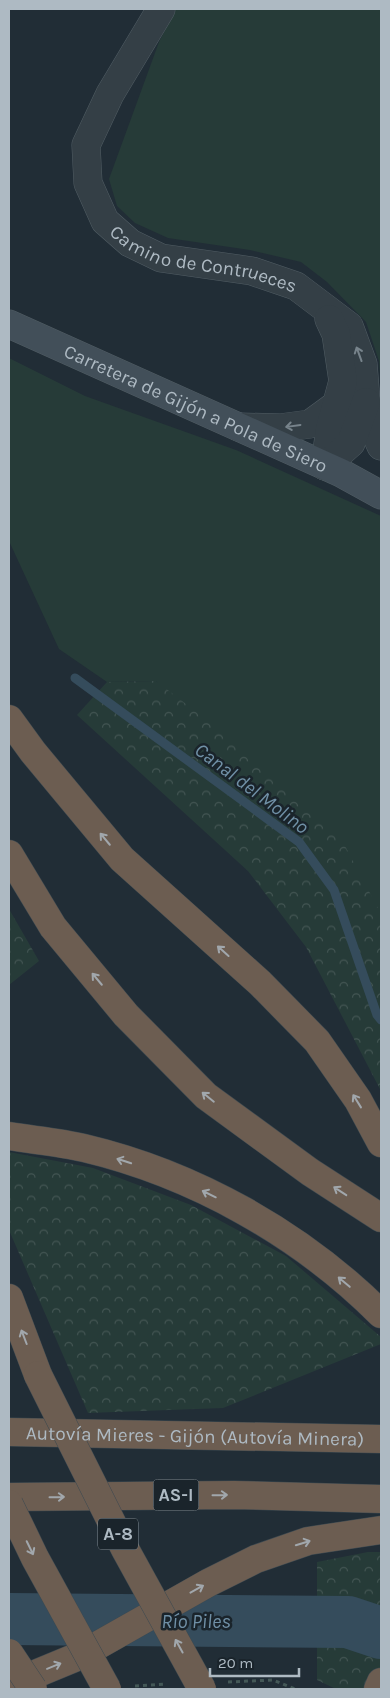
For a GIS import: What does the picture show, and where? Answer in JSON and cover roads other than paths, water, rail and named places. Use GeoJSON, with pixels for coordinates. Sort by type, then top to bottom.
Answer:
{"type":"FeatureCollection","features":[{"type":"Feature","properties":{"kind":"highway"},"geometry":{"type":"LineString","coordinates":[[9,719],[33,752],[122,859],[260,984],[317,1041],[358,1100],[381,1143]]}},
{"type":"Feature","properties":{"kind":"highway"},"geometry":{"type":"LineString","coordinates":[[9,854],[53,927],[126,1014],[206,1096],[310,1172],[381,1218]]}},
{"type":"Feature","properties":{"kind":"highway"},"geometry":{"type":"LineString","coordinates":[[9,1136],[84,1148],[170,1176],[263,1220],[330,1270],[381,1314]]}},
{"type":"Feature","properties":{"kind":"highway","name":"A-8"},"geometry":{"type":"LineString","coordinates":[[9,1298],[38,1375],[125,1549],[202,1689]]}},
{"type":"Feature","properties":{"kind":"highway","name":"Autovía Mieres - Gijón (Autovía Minera)"},"geometry":{"type":"LineString","coordinates":[[9,1432],[381,1439]]}},
{"type":"Feature","properties":{"kind":"highway","name":"AS-I"},"geometry":{"type":"LineString","coordinates":[[9,1497],[234,1494],[381,1498]]}},
{"type":"Feature","properties":{"kind":"highway"},"geometry":{"type":"LineString","coordinates":[[9,1504],[35,1558],[107,1689]]}},
{"type":"Feature","properties":{"kind":"highway"},"geometry":{"type":"LineString","coordinates":[[9,1685],[79,1656],[208,1583],[256,1559],[308,1541],[381,1530]]}},
{"type":"Feature","properties":{"kind":"highway"},"geometry":{"type":"LineString","coordinates":[[9,1653],[33,1689]]}},
{"type":"Feature","properties":{"kind":"highway"},"geometry":{"type":"LineString","coordinates":[[378,1689],[381,1682]]}},
{"type":"Feature","properties":{"kind":"street","name":"Camino de Contrueces"},"geometry":{"type":"LineString","coordinates":[[161,9],[110,94],[86,145],[88,183],[105,221],[130,243],[161,258],[252,271],[296,286],[349,326],[363,364],[366,402]]}},
{"type":"Feature","properties":{"kind":"street"},"geometry":{"type":"LineString","coordinates":[[325,308],[336,334],[343,380],[336,405],[325,466]]}},
{"type":"Feature","properties":{"kind":"street","name":"Carretera de Gijón a Pola de Siero"},"geometry":{"type":"LineString","coordinates":[[9,324],[325,466],[381,495]]}},
{"type":"Feature","properties":{"kind":"street"},"geometry":{"type":"LineString","coordinates":[[366,402],[376,436],[381,446]]}},
{"type":"Feature","properties":{"kind":"street"},"geometry":{"type":"LineString","coordinates":[[325,466],[351,443],[366,402]]}},
{"type":"Feature","properties":{"kind":"street"},"geometry":{"type":"LineString","coordinates":[[239,427],[280,428],[310,424],[336,405]]}},
{"type":"Feature","properties":{"kind":"waterway","name":"Canal del Molino"},"geometry":{"type":"LineString","coordinates":[[75,678],[299,842],[334,890],[377,1015],[381,1020]]}},
{"type":"Feature","properties":{"kind":"waterway","name":"Río Piles"},"geometry":{"type":"LineString","coordinates":[[9,1619],[348,1622],[381,1633]]}}]}
